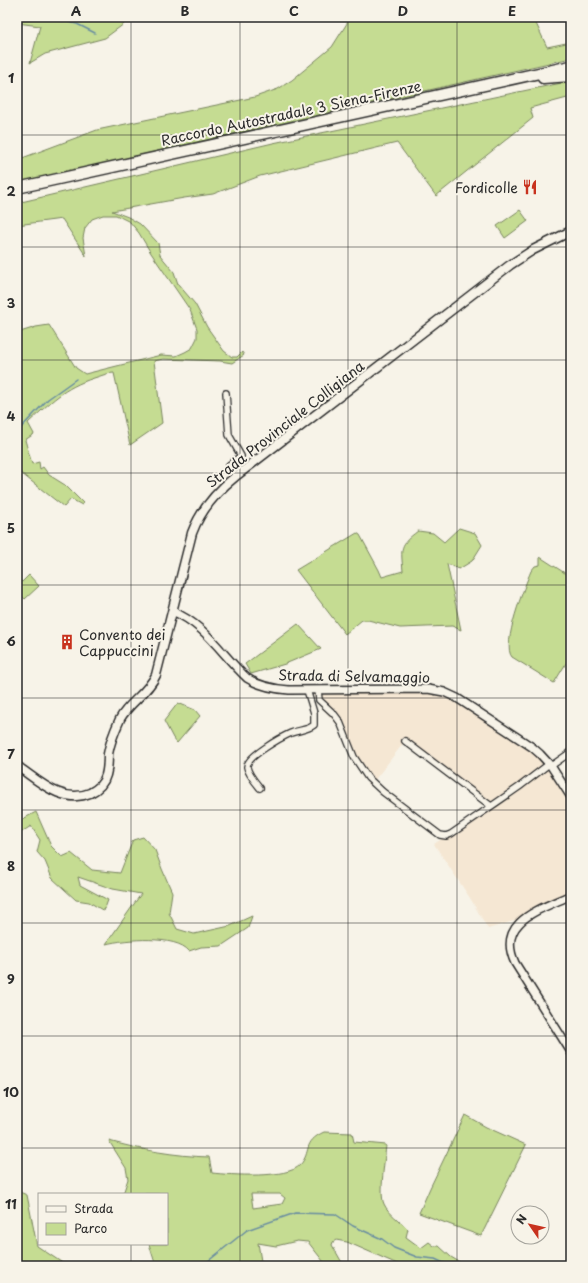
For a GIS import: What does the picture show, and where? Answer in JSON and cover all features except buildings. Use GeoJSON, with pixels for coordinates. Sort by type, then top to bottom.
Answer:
{"type":"FeatureCollection","features":[{"type":"Feature","properties":{"kind":"highway"},"geometry":{"type":"LineString","coordinates":[[543,75],[561,64],[571,62]]}},
{"type":"Feature","properties":{"kind":"highway","name":"Raccordo Autostradale 3 Siena-Firenze"},"geometry":{"type":"LineString","coordinates":[[17,194],[543,75],[571,66]]}},
{"type":"Feature","properties":{"kind":"highway","name":"Raccordo Autostradale 3 Siena-Firenze"},"geometry":{"type":"LineString","coordinates":[[17,188],[543,75],[571,72]]}},
{"type":"Feature","properties":{"kind":"highway"},"geometry":{"type":"LineString","coordinates":[[543,75],[571,76]]}},
{"type":"Feature","properties":{"kind":"main road","name":"Strada Provinciale Colligiana"},"geometry":{"type":"LineString","coordinates":[[17,766],[51,789],[65,795],[84,795],[99,787],[106,774],[110,748],[120,720],[129,706],[150,686],[156,675],[189,540],[197,521],[213,496],[236,476],[510,264],[533,250],[571,232]]}},
{"type":"Feature","properties":{"kind":"street"},"geometry":{"type":"LineString","coordinates":[[226,393],[229,435],[242,456],[229,465],[236,476]]}},
{"type":"Feature","properties":{"kind":"street","name":"Strada di Selvamaggio"},"geometry":{"type":"LineString","coordinates":[[172,611],[187,618],[202,629],[244,675],[251,680],[266,686],[277,689],[307,690],[424,689],[447,693],[465,703],[538,752],[550,765],[571,797]]}},
{"type":"Feature","properties":{"kind":"street"},"geometry":{"type":"LineString","coordinates":[[260,788],[248,770],[248,762],[255,755],[292,732],[314,726],[315,720],[307,690]]}},
{"type":"Feature","properties":{"kind":"street"},"geometry":{"type":"LineString","coordinates":[[318,690],[319,700],[340,722],[354,757],[368,778],[383,792],[439,835],[446,836],[451,834],[571,752]]}},
{"type":"Feature","properties":{"kind":"street"},"geometry":{"type":"LineString","coordinates":[[405,741],[491,806]]}},
{"type":"Feature","properties":{"kind":"street"},"geometry":{"type":"LineString","coordinates":[[571,896],[523,918],[513,931],[510,947],[515,963],[571,1052]]}},
{"type":"Feature","properties":{"kind":"shaded area"},"geometry":{"type":"Polygon","coordinates":[[[312,690],[444,692],[538,751],[571,797],[571,895],[523,918],[488,929],[470,898],[434,844],[490,806],[405,741],[370,786],[362,777],[351,756],[340,728],[315,700],[312,690]]]}},
{"type":"Feature","properties":{"kind":"green space"},"geometry":{"type":"Polygon","coordinates":[[[17,17],[120,17],[123,19],[124,24],[105,38],[45,54],[30,63],[40,26],[17,23],[17,17]]]}},
{"type":"Feature","properties":{"kind":"green space"},"geometry":{"type":"Polygon","coordinates":[[[351,17],[533,17],[547,47],[571,42],[571,58],[17,183],[17,160],[97,130],[255,97],[278,89],[292,80],[332,47],[351,17]]]}},
{"type":"Feature","properties":{"kind":"green space"},"geometry":{"type":"Polygon","coordinates":[[[571,81],[571,97],[530,108],[533,118],[436,196],[397,143],[260,176],[213,194],[112,211],[128,217],[140,224],[158,243],[160,255],[174,272],[178,284],[195,304],[207,327],[224,351],[232,357],[237,357],[242,352],[244,355],[232,363],[220,361],[163,359],[154,361],[162,423],[130,445],[114,373],[74,386],[58,396],[28,423],[34,434],[25,440],[32,464],[39,462],[40,469],[43,467],[49,475],[65,485],[83,503],[82,505],[71,499],[64,507],[17,470],[17,333],[36,327],[49,325],[76,368],[85,374],[161,355],[176,356],[192,348],[197,338],[197,329],[190,310],[139,233],[130,222],[116,215],[103,215],[92,219],[85,228],[83,238],[86,256],[62,219],[17,225],[17,203],[273,143],[571,81]]]}},
{"type":"Feature","properties":{"kind":"green space"},"geometry":{"type":"Polygon","coordinates":[[[520,210],[528,221],[505,238],[497,226],[520,210]]]}},
{"type":"Feature","properties":{"kind":"green space"},"geometry":{"type":"Polygon","coordinates":[[[459,528],[475,533],[482,545],[472,561],[459,569],[447,564],[461,630],[452,626],[400,628],[368,620],[362,620],[345,634],[296,570],[357,533],[360,535],[382,577],[403,571],[402,552],[404,544],[418,531],[433,533],[444,542],[459,528]]]}},
{"type":"Feature","properties":{"kind":"green space"},"geometry":{"type":"Polygon","coordinates":[[[540,557],[571,577],[571,655],[554,683],[512,657],[509,650],[509,640],[519,601],[531,571],[535,566],[540,565],[540,557]]]}},
{"type":"Feature","properties":{"kind":"green space"},"geometry":{"type":"Polygon","coordinates":[[[29,575],[39,586],[25,599],[17,592],[17,578],[22,582],[29,575]]]}},
{"type":"Feature","properties":{"kind":"green space"},"geometry":{"type":"Polygon","coordinates":[[[298,624],[321,649],[285,664],[251,674],[245,664],[298,624]]]}},
{"type":"Feature","properties":{"kind":"green space"},"geometry":{"type":"Polygon","coordinates":[[[178,703],[195,710],[200,716],[177,743],[164,721],[178,703]]]}},
{"type":"Feature","properties":{"kind":"green space"},"geometry":{"type":"Polygon","coordinates":[[[36,812],[51,846],[62,857],[71,853],[92,870],[120,873],[133,840],[143,837],[155,850],[172,892],[169,913],[177,929],[194,934],[230,926],[252,916],[248,928],[221,946],[201,947],[189,951],[173,942],[162,940],[137,940],[106,944],[141,894],[113,889],[78,877],[80,885],[108,900],[104,911],[89,902],[76,900],[52,878],[45,861],[37,852],[40,840],[31,826],[17,835],[17,822],[36,812]]]}},
{"type":"Feature","properties":{"kind":"green space"},"geometry":{"type":"Polygon","coordinates":[[[465,1115],[486,1127],[526,1145],[481,1236],[419,1213],[465,1115]]]}},
{"type":"Feature","properties":{"kind":"green space"},"geometry":{"type":"Polygon","coordinates":[[[324,1132],[352,1133],[354,1142],[386,1145],[382,1192],[384,1204],[391,1214],[408,1229],[406,1237],[421,1248],[429,1242],[434,1246],[439,1246],[451,1257],[466,1266],[402,1266],[347,1242],[336,1240],[332,1245],[344,1266],[327,1266],[308,1242],[297,1241],[276,1246],[258,1243],[261,1261],[286,1266],[176,1266],[155,1263],[149,1245],[168,1245],[168,1193],[123,1193],[128,1179],[126,1168],[109,1141],[158,1152],[209,1157],[212,1173],[258,1175],[284,1172],[294,1169],[304,1160],[310,1143],[324,1132]],[[251,1194],[253,1208],[282,1204],[285,1198],[280,1194],[251,1194]]]}},
{"type":"Feature","properties":{"kind":"green space"},"geometry":{"type":"Polygon","coordinates":[[[17,1191],[27,1195],[37,1246],[67,1266],[17,1266],[17,1191]]]}},
{"type":"Feature","properties":{"kind":"waterway"},"geometry":{"type":"LineString","coordinates":[[45,17],[77,24],[95,33]]}},
{"type":"Feature","properties":{"kind":"waterway"},"geometry":{"type":"LineString","coordinates":[[17,432],[48,399],[76,379]]}},
{"type":"Feature","properties":{"kind":"waterway"},"geometry":{"type":"LineString","coordinates":[[202,1266],[247,1230],[295,1213],[335,1214],[353,1226],[382,1239],[394,1248],[417,1257],[435,1259],[450,1266]]}},
{"type":"Feature","properties":{"kind":"place","name":"Fordicolle"},"geometry":{"type":"Point","coordinates":[530,187]}},
{"type":"Feature","properties":{"kind":"place","name":"Convento dei Cappuccini"},"geometry":{"type":"Point","coordinates":[67,642]}}]}
